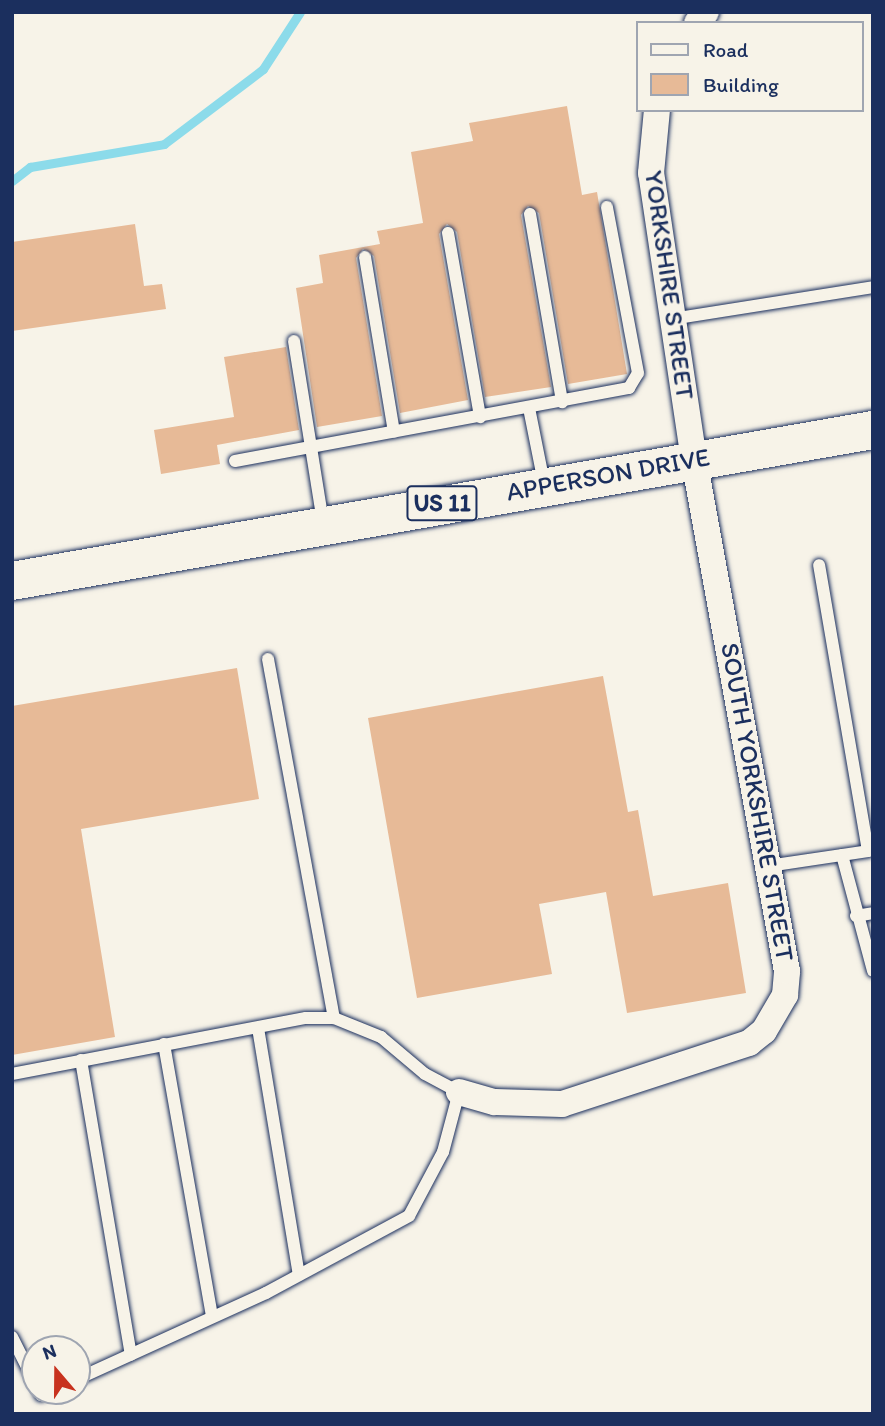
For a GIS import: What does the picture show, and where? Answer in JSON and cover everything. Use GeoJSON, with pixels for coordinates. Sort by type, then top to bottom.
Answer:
{"type":"FeatureCollection","features":[{"type":"Feature","properties":{"kind":"main road","name":"APPERSON DRIVE"},"geometry":{"type":"LineString","coordinates":[[12,581],[873,429]]}},
{"type":"Feature","properties":{"kind":"street","name":"YORKSHIRE STREET"},"geometry":{"type":"LineString","coordinates":[[657,112],[650,173],[694,460]]}},
{"type":"Feature","properties":{"kind":"street","name":"SOUTH YORKSHIRE STREET"},"geometry":{"type":"LineString","coordinates":[[459,1092],[495,1102],[562,1104],[749,1043],[778,1012],[785,995],[787,971],[694,460]]}},
{"type":"Feature","properties":{"kind":"lane"},"geometry":{"type":"LineString","coordinates":[[235,461],[629,388],[638,373],[607,207]]}},
{"type":"Feature","properties":{"kind":"lane"},"geometry":{"type":"LineString","coordinates":[[530,214],[562,402]]}},
{"type":"Feature","properties":{"kind":"lane"},"geometry":{"type":"LineString","coordinates":[[448,233],[480,417]]}},
{"type":"Feature","properties":{"kind":"lane"},"geometry":{"type":"LineString","coordinates":[[365,257],[394,432]]}},
{"type":"Feature","properties":{"kind":"lane"},"geometry":{"type":"LineString","coordinates":[[672,319],[873,287]]}},
{"type":"Feature","properties":{"kind":"lane"},"geometry":{"type":"LineString","coordinates":[[294,341],[323,526]]}},
{"type":"Feature","properties":{"kind":"lane"},"geometry":{"type":"LineString","coordinates":[[529,408],[545,486]]}},
{"type":"Feature","properties":{"kind":"lane"},"geometry":{"type":"LineString","coordinates":[[768,866],[868,851],[819,565]]}},
{"type":"Feature","properties":{"kind":"lane"},"geometry":{"type":"LineString","coordinates":[[268,659],[334,1018]]}},
{"type":"Feature","properties":{"kind":"lane"},"geometry":{"type":"LineString","coordinates":[[842,855],[856,916],[873,971]]}},
{"type":"Feature","properties":{"kind":"lane"},"geometry":{"type":"LineString","coordinates":[[856,916],[873,912]]}},
{"type":"Feature","properties":{"kind":"lane"},"geometry":{"type":"LineString","coordinates":[[12,1074],[164,1044],[334,1018],[381,1037],[425,1074],[459,1092],[443,1152],[409,1216],[299,1275],[91,1373]]}},
{"type":"Feature","properties":{"kind":"lane"},"geometry":{"type":"LineString","coordinates":[[258,1028],[299,1275]]}},
{"type":"Feature","properties":{"kind":"lane"},"geometry":{"type":"LineString","coordinates":[[164,1044],[212,1317]]}},
{"type":"Feature","properties":{"kind":"lane"},"geometry":{"type":"LineString","coordinates":[[81,1060],[131,1355]]}},
{"type":"Feature","properties":{"kind":"lane"},"geometry":{"type":"LineString","coordinates":[[12,1337],[21,1355]]}},
{"type":"Feature","properties":{"kind":"building"},"geometry":{"type":"Polygon","coordinates":[[[567,106],[582,195],[597,192],[627,374],[568,384],[539,213],[528,206],[521,215],[551,387],[485,397],[457,232],[447,224],[439,234],[468,400],[400,413],[374,256],[363,249],[356,258],[382,416],[317,427],[296,288],[323,283],[319,255],[380,244],[377,231],[423,223],[411,152],[473,141],[469,123],[567,106]]]}},
{"type":"Feature","properties":{"kind":"building"},"geometry":{"type":"Polygon","coordinates":[[[135,224],[144,286],[162,284],[166,309],[12,331],[12,242],[135,224]]]}},
{"type":"Feature","properties":{"kind":"building"},"geometry":{"type":"Polygon","coordinates":[[[286,347],[299,430],[217,445],[220,464],[161,474],[154,430],[234,417],[224,357],[286,347]]]}},
{"type":"Feature","properties":{"kind":"building"},"geometry":{"type":"Polygon","coordinates":[[[237,668],[259,799],[81,829],[115,1037],[12,1055],[12,706],[237,668]]]}},
{"type":"Feature","properties":{"kind":"building"},"geometry":{"type":"Polygon","coordinates":[[[603,676],[628,812],[638,810],[653,896],[728,883],[746,993],[627,1013],[606,892],[539,904],[552,974],[417,998],[368,718],[603,676]]]}},
{"type":"Feature","properties":{"kind":"waterway"},"geometry":{"type":"LineString","coordinates":[[12,181],[30,167],[164,144],[263,69],[300,12]]}}]}
